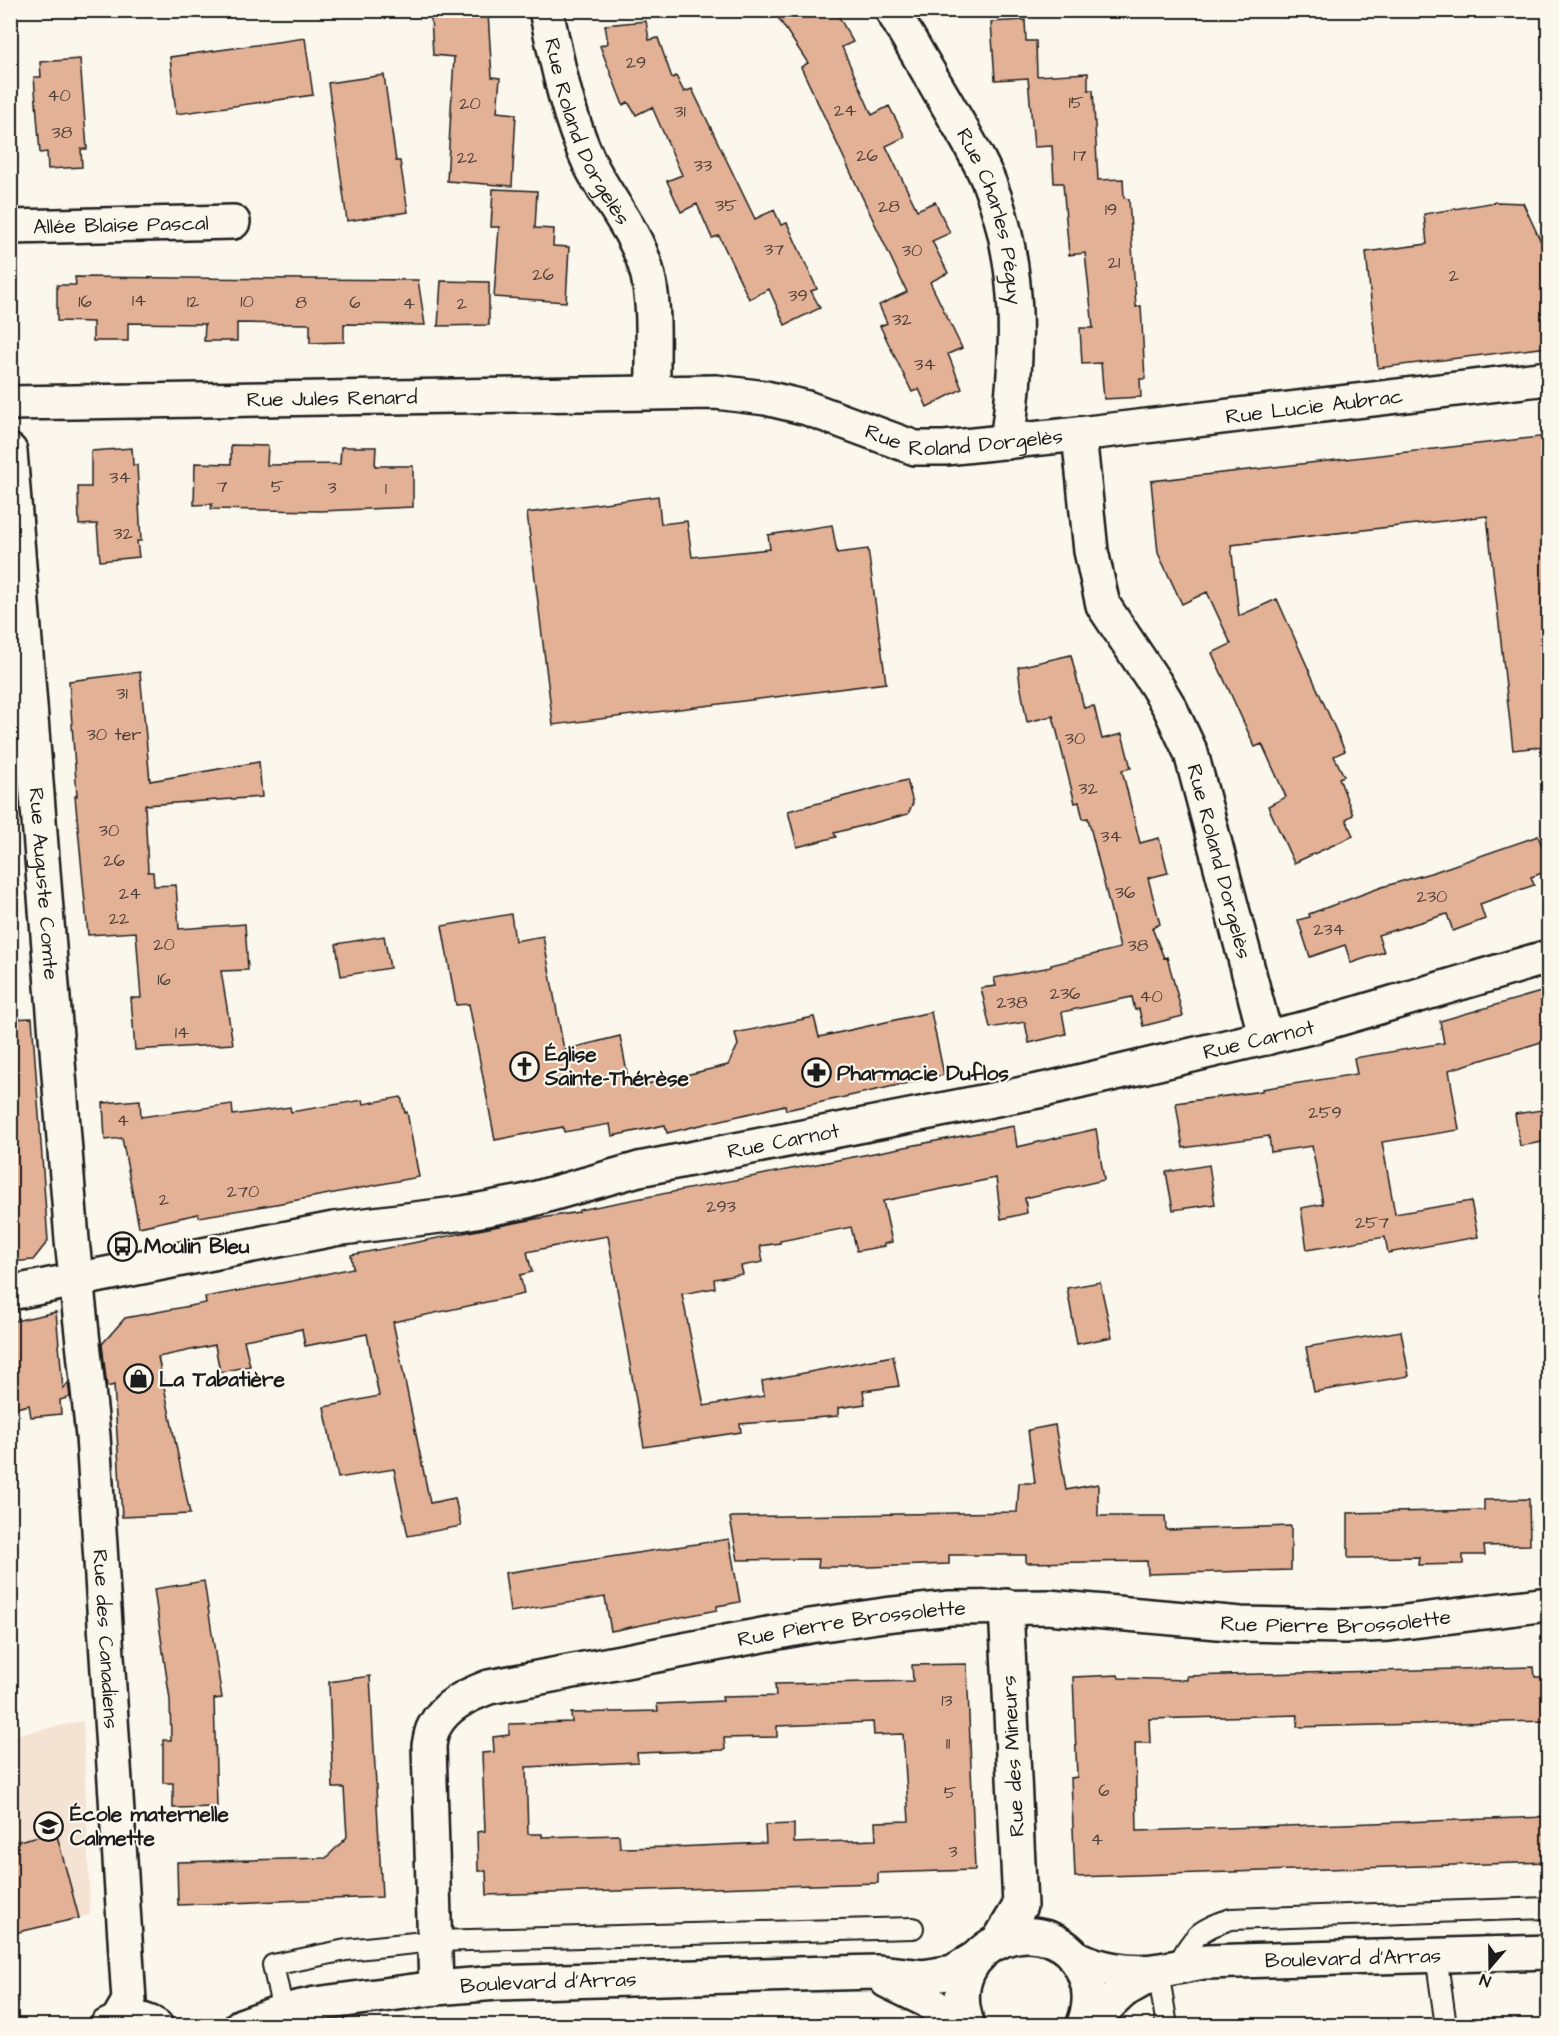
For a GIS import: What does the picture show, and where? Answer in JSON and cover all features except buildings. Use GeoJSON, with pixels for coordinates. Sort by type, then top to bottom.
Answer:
{"type":"FeatureCollection","features":[{"type":"Feature","properties":{"kind":"street","name":"Rue Roland Dorgelès"},"geometry":{"type":"LineString","coordinates":[[546,10],[564,92],[580,141],[599,181],[638,248],[650,280],[653,392],[717,392],[786,402],[824,413],[900,444],[928,450],[1079,434],[1091,551],[1103,605],[1170,708],[1191,753],[1266,1038]]}},
{"type":"Feature","properties":{"kind":"street","name":"Rue Charles Péguy"},"geometry":{"type":"LineString","coordinates":[[892,10],[971,145],[997,204],[1006,246],[1016,321],[1014,392],[1007,442]]}},
{"type":"Feature","properties":{"kind":"street","name":"Allée Blaise Pascal"},"geometry":{"type":"LineString","coordinates":[[10,227],[233,222]]}},
{"type":"Feature","properties":{"kind":"street","name":"Rue Lucie Aubrac"},"geometry":{"type":"LineString","coordinates":[[1079,434],[1548,378]]}},
{"type":"Feature","properties":{"kind":"street","name":"Rue Jules Renard"},"geometry":{"type":"LineString","coordinates":[[10,403],[653,392]]}},
{"type":"Feature","properties":{"kind":"street","name":"Rue Auguste Comte"},"geometry":{"type":"LineString","coordinates":[[10,451],[77,1280]]}},
{"type":"Feature","properties":{"kind":"street","name":"Rue Carnot"},"geometry":{"type":"LineString","coordinates":[[10,1293],[334,1229],[464,1213],[533,1200],[639,1169],[980,1104],[1311,1027],[1548,957]]}},
{"type":"Feature","properties":{"kind":"street","name":"Rue des Canadiens"},"geometry":{"type":"LineString","coordinates":[[77,1280],[93,1436],[132,2019]]}},
{"type":"Feature","properties":{"kind":"street","name":"Rue Pierre Brossolette"},"geometry":{"type":"LineString","coordinates":[[436,1988],[429,1746],[433,1727],[447,1711],[464,1697],[489,1687],[810,1626],[919,1611],[1006,1606],[1070,1608],[1241,1624],[1317,1627],[1367,1626],[1548,1604]]}},
{"type":"Feature","properties":{"kind":"street","name":"Rue des Mineurs"},"geometry":{"type":"LineString","coordinates":[[1006,1606],[1020,1906]]}},
{"type":"Feature","properties":{"kind":"street"},"geometry":{"type":"LineString","coordinates":[[968,2025],[962,2003],[963,1986],[969,1971],[1020,1906],[1046,1938]]}},
{"type":"Feature","properties":{"kind":"street"},"geometry":{"type":"LineString","coordinates":[[988,1949],[1022,1935],[1046,1938]]}},
{"type":"Feature","properties":{"kind":"street","name":"Boulevard d'Arras"},"geometry":{"type":"LineString","coordinates":[[1046,1938],[1074,1956],[1107,1969],[1128,1971],[1168,1969],[1206,1962],[1548,1953]]}},
{"type":"Feature","properties":{"kind":"street","name":"Boulevard d'Arras"},"geometry":{"type":"LineString","coordinates":[[245,2025],[283,2011],[333,2001],[436,1988],[509,1982],[853,1972],[923,1977],[944,1975],[953,1972],[988,1949]]}},
{"type":"Feature","properties":{"kind":"street"},"geometry":{"type":"LineString","coordinates":[[1074,1956],[1084,1972],[1089,1989],[1089,2007],[1085,2025]]}},
{"type":"Feature","properties":{"kind":"street","name":"Boulevard d'Arras"},"geometry":{"type":"LineString","coordinates":[[1085,2025],[1123,1991],[1168,1969]]}},
{"type":"Feature","properties":{"kind":"street","name":"Boulevard d'Arras"},"geometry":{"type":"LineString","coordinates":[[853,1972],[887,1981],[928,2001],[959,2025]]}},
{"type":"Feature","properties":{"kind":"lane"},"geometry":{"type":"LineString","coordinates":[[1167,2025],[1168,1969],[1200,1931],[1231,1919],[1548,1908]]}},
{"type":"Feature","properties":{"kind":"lane"},"geometry":{"type":"LineString","coordinates":[[283,2011],[273,1965],[346,1950],[434,1941],[913,1928]]}},
{"type":"Feature","properties":{"kind":"lane"},"geometry":{"type":"LineString","coordinates":[[1436,1955],[1446,2025]]}},
{"type":"Feature","properties":{"kind":"shaded area","name":"École maternelle Calmette"},"geometry":{"type":"Polygon","coordinates":[[[83,1721],[90,1915],[11,1935],[10,1736],[83,1721]]]}},
{"type":"Feature","properties":{"kind":"place","name":"Église Sainte-Thérèse"},"geometry":{"type":"Point","coordinates":[524,1066]}},
{"type":"Feature","properties":{"kind":"place","name":"Pharmacie Duflos"},"geometry":{"type":"Point","coordinates":[816,1073]}},
{"type":"Feature","properties":{"kind":"place","name":"Moulin Bleu"},"geometry":{"type":"Point","coordinates":[123,1246]}},
{"type":"Feature","properties":{"kind":"place","name":"La Tabatière"},"geometry":{"type":"Point","coordinates":[138,1379]}},
{"type":"Feature","properties":{"kind":"place","name":"École maternelle Calmette"},"geometry":{"type":"Point","coordinates":[49,1826]}}]}
